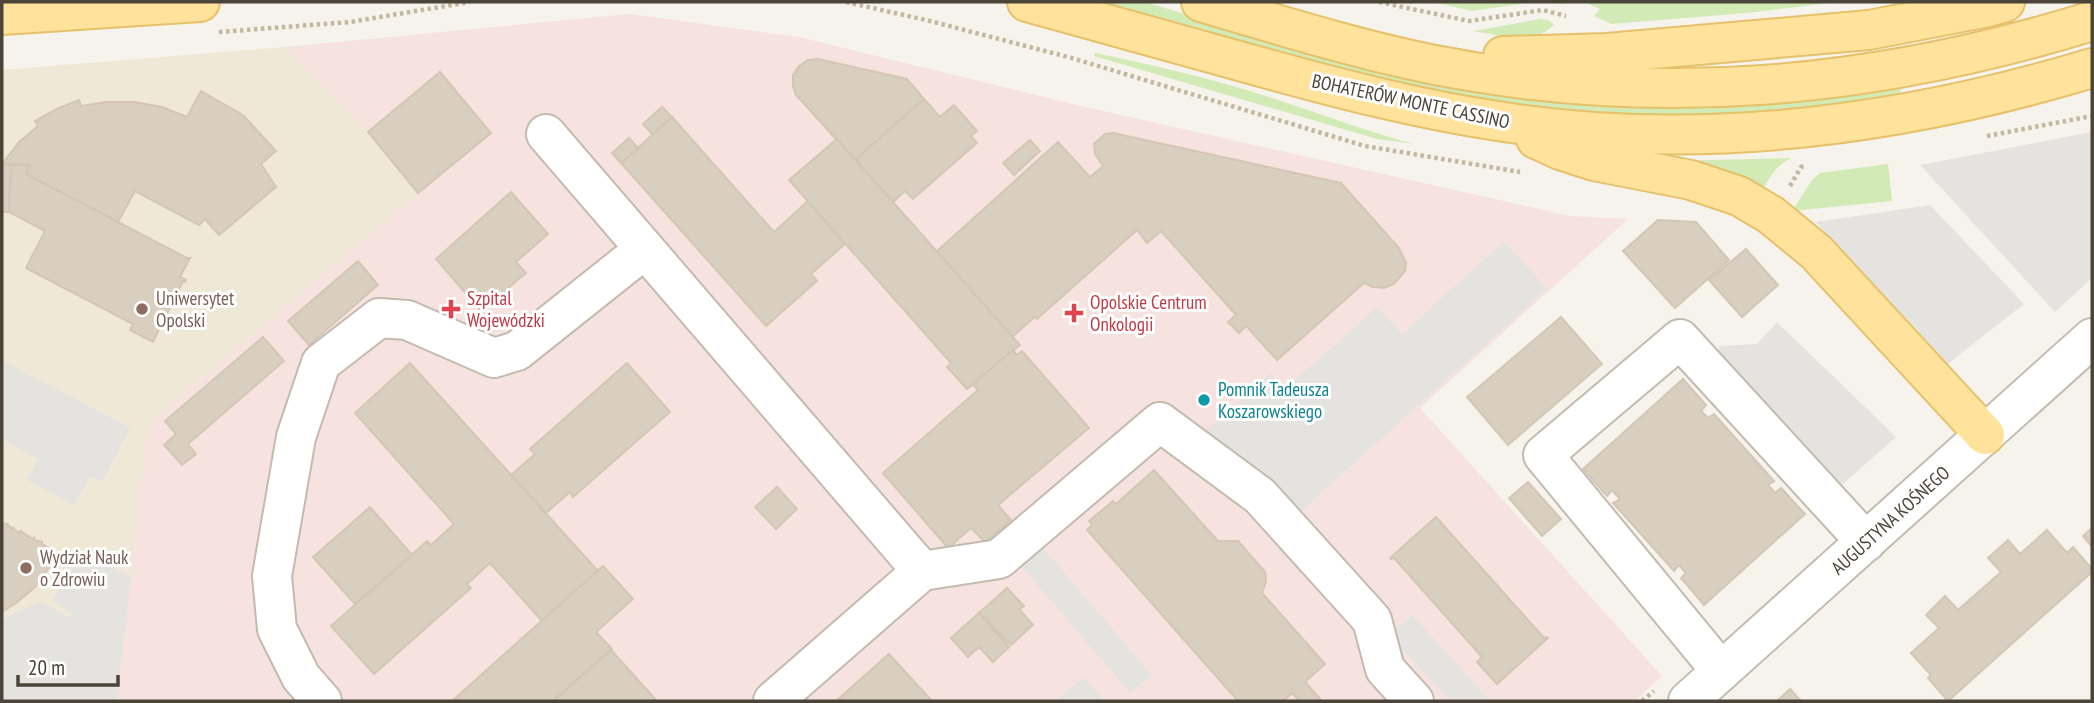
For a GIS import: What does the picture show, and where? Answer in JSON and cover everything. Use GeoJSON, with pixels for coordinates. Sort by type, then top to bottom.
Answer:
{"type":"FeatureCollection","features":[{"type":"Feature","properties":{"kind":"main road","name":"BOHATERÓW MONTE CASSINO"},"geometry":{"type":"LineString","coordinates":[[1027,2],[1369,96],[1506,122],[1588,131],[1690,134],[1809,128],[1970,102],[2092,68]]}},
{"type":"Feature","properties":{"kind":"main road","name":"BOHATERÓW MONTE CASSINO"},"geometry":{"type":"LineString","coordinates":[[1200,2],[1340,43],[1430,64],[1562,83],[1639,88],[1783,85],[1844,79],[1997,49],[2092,21]]}},
{"type":"Feature","properties":{"kind":"main road"},"geometry":{"type":"LineString","coordinates":[[1430,64],[1460,56],[1607,53],[1869,30],[2005,2]]}},
{"type":"Feature","properties":{"kind":"main road"},"geometry":{"type":"LineString","coordinates":[[2,15],[207,17]]}},
{"type":"Feature","properties":{"kind":"main road"},"geometry":{"type":"LineString","coordinates":[[1506,122],[1568,153],[1594,161],[1691,180],[1739,196],[1771,215],[1816,252],[1984,435]]}},
{"type":"Feature","properties":{"kind":"street"},"geometry":{"type":"LineString","coordinates":[[546,134],[922,571]]}},
{"type":"Feature","properties":{"kind":"street"},"geometry":{"type":"LineString","coordinates":[[322,701],[301,677],[277,629],[272,576],[296,437],[321,363],[379,318],[407,320],[495,358],[517,351],[645,248]]}},
{"type":"Feature","properties":{"kind":"street","name":"AUGUSTYNA KOŚNEGO"},"geometry":{"type":"LineString","coordinates":[[1688,701],[2092,338]]}},
{"type":"Feature","properties":{"kind":"street"},"geometry":{"type":"LineString","coordinates":[[1721,671],[1542,455],[1679,339],[1866,542]]}},
{"type":"Feature","properties":{"kind":"street"},"geometry":{"type":"LineString","coordinates":[[773,701],[922,571],[999,559],[1160,422],[1260,496],[1372,620],[1385,669],[1414,701]]}},
{"type":"Feature","properties":{"kind":"path"},"geometry":{"type":"LineString","coordinates":[[207,17],[350,22],[470,2]]}},
{"type":"Feature","properties":{"kind":"path"},"geometry":{"type":"LineString","coordinates":[[1977,138],[2092,116]]}},
{"type":"Feature","properties":{"kind":"path"},"geometry":{"type":"LineString","coordinates":[[1771,215],[1801,167],[1810,164]]}},
{"type":"Feature","properties":{"kind":"shaded area"},"geometry":{"type":"Polygon","coordinates":[[[629,14],[799,37],[1081,106],[1570,216],[1628,219],[1420,408],[1662,676],[1635,701],[117,701],[148,424],[418,193],[368,132],[285,47],[629,14]]]}},
{"type":"Feature","properties":{"kind":"shaded area","name":"Uniwersytet Opolski"},"geometry":{"type":"Polygon","coordinates":[[[285,47],[368,132],[418,193],[148,424],[117,701],[2,701],[2,70],[285,47]]]}},
{"type":"Feature","properties":{"kind":"shaded area"},"geometry":{"type":"Polygon","coordinates":[[[2092,132],[2092,278],[2055,312],[1920,165],[2092,132]]]}},
{"type":"Feature","properties":{"kind":"shaded area"},"geometry":{"type":"Polygon","coordinates":[[[1930,205],[2024,304],[1945,366],[1816,222],[1930,205]]]}},
{"type":"Feature","properties":{"kind":"shaded area"},"geometry":{"type":"Polygon","coordinates":[[[1504,241],[1547,289],[1297,515],[1201,435],[1270,373],[1285,389],[1377,307],[1402,334],[1504,241]]]}},
{"type":"Feature","properties":{"kind":"shaded area"},"geometry":{"type":"Polygon","coordinates":[[[1777,322],[1896,437],[1835,491],[1721,379],[1719,346],[1757,344],[1777,322]]]}},
{"type":"Feature","properties":{"kind":"shaded area"},"geometry":{"type":"Polygon","coordinates":[[[2,360],[130,428],[102,482],[90,476],[74,505],[27,480],[38,459],[2,439],[2,360]]]}},
{"type":"Feature","properties":{"kind":"shaded area"},"geometry":{"type":"Polygon","coordinates":[[[1037,541],[1152,675],[1130,693],[1015,559],[1037,541]]]}},
{"type":"Feature","properties":{"kind":"shaded area"},"geometry":{"type":"Polygon","coordinates":[[[83,553],[131,577],[117,701],[2,701],[2,619],[41,601],[69,618],[71,613],[52,600],[83,553]]]}},
{"type":"Feature","properties":{"kind":"shaded area"},"geometry":{"type":"Polygon","coordinates":[[[1412,615],[1491,701],[1450,701],[1389,635],[1412,615]]]}},
{"type":"Feature","properties":{"kind":"shaded area"},"geometry":{"type":"Polygon","coordinates":[[[1083,677],[1105,701],[1056,701],[1083,677]]]}},
{"type":"Feature","properties":{"kind":"green space"},"geometry":{"type":"Polygon","coordinates":[[[1092,2],[1145,2],[1277,42],[1847,95],[1900,87],[1901,96],[1786,112],[1658,116],[1550,108],[1419,91],[1092,2]]]}},
{"type":"Feature","properties":{"kind":"green space"},"geometry":{"type":"Polygon","coordinates":[[[1433,2],[1535,2],[1472,11],[1433,2]]]}},
{"type":"Feature","properties":{"kind":"green space"},"geometry":{"type":"Polygon","coordinates":[[[1584,2],[1838,2],[1611,24],[1594,16],[1600,9],[1584,2]]]}},
{"type":"Feature","properties":{"kind":"green space"},"geometry":{"type":"Polygon","coordinates":[[[1540,19],[1554,24],[1546,31],[1527,37],[1505,37],[1474,31],[1540,19]]]}},
{"type":"Feature","properties":{"kind":"green space"},"geometry":{"type":"Polygon","coordinates":[[[1095,53],[1224,83],[1414,144],[1377,139],[1094,56],[1095,53]]]}},
{"type":"Feature","properties":{"kind":"green space"},"geometry":{"type":"Polygon","coordinates":[[[1792,158],[1777,168],[1760,194],[1673,161],[1792,158]]]}},
{"type":"Feature","properties":{"kind":"green space"},"geometry":{"type":"Polygon","coordinates":[[[1888,164],[1892,201],[1792,211],[1812,180],[1820,173],[1888,164]]]}},
{"type":"Feature","properties":{"kind":"building"},"geometry":{"type":"Polygon","coordinates":[[[818,59],[907,79],[924,99],[855,160],[796,95],[793,75],[799,66],[808,60],[818,59]]]}},
{"type":"Feature","properties":{"kind":"building"},"geometry":{"type":"Polygon","coordinates":[[[440,72],[491,133],[418,193],[368,132],[440,72]]]}},
{"type":"Feature","properties":{"kind":"building"},"geometry":{"type":"Polygon","coordinates":[[[201,91],[243,115],[276,151],[261,164],[276,187],[219,235],[205,219],[199,225],[135,191],[118,222],[26,174],[30,165],[2,164],[19,142],[38,126],[35,121],[79,100],[81,106],[106,102],[135,102],[162,107],[187,117],[201,91]]]}},
{"type":"Feature","properties":{"kind":"building"},"geometry":{"type":"Polygon","coordinates":[[[924,99],[940,117],[954,105],[977,131],[971,136],[977,143],[913,199],[905,191],[893,202],[855,160],[924,99]]]}},
{"type":"Feature","properties":{"kind":"building"},"geometry":{"type":"Polygon","coordinates":[[[662,107],[672,117],[653,135],[643,124],[662,107]]]}},
{"type":"Feature","properties":{"kind":"building"},"geometry":{"type":"Polygon","coordinates":[[[672,117],[774,232],[808,201],[845,244],[811,274],[817,281],[766,326],[621,163],[672,117]]]}},
{"type":"Feature","properties":{"kind":"building"},"geometry":{"type":"Polygon","coordinates":[[[1113,133],[1341,183],[1399,248],[1406,263],[1405,271],[1394,284],[1384,288],[1364,283],[1277,360],[1246,326],[1239,333],[1228,322],[1236,315],[1161,231],[1147,243],[1137,230],[1037,319],[1035,317],[1012,337],[936,252],[1058,142],[1090,177],[1103,166],[1095,154],[1094,144],[1105,134],[1113,133]]]}},
{"type":"Feature","properties":{"kind":"building"},"geometry":{"type":"Polygon","coordinates":[[[629,138],[638,148],[621,163],[612,153],[629,138]]]}},
{"type":"Feature","properties":{"kind":"building"},"geometry":{"type":"Polygon","coordinates":[[[837,139],[1020,345],[967,389],[947,367],[951,363],[789,180],[837,139]]]}},
{"type":"Feature","properties":{"kind":"building"},"geometry":{"type":"Polygon","coordinates":[[[1030,140],[1040,151],[1014,175],[1003,163],[1030,140]]]}},
{"type":"Feature","properties":{"kind":"building"},"geometry":{"type":"Polygon","coordinates":[[[2,164],[11,165],[9,212],[2,212],[2,164]]]}},
{"type":"Feature","properties":{"kind":"building"},"geometry":{"type":"Polygon","coordinates":[[[11,165],[30,165],[26,174],[190,258],[180,277],[186,280],[183,281],[153,342],[130,330],[133,324],[26,268],[45,231],[9,212],[11,165]]]}},
{"type":"Feature","properties":{"kind":"building"},"geometry":{"type":"Polygon","coordinates":[[[511,192],[548,234],[516,262],[526,273],[481,311],[436,259],[511,192]]]}},
{"type":"Feature","properties":{"kind":"building"},"geometry":{"type":"Polygon","coordinates":[[[1658,220],[1696,222],[1729,260],[1675,308],[1623,251],[1658,220]]]}},
{"type":"Feature","properties":{"kind":"building"},"geometry":{"type":"Polygon","coordinates":[[[1746,249],[1778,285],[1742,317],[1709,280],[1746,249]]]}},
{"type":"Feature","properties":{"kind":"building"},"geometry":{"type":"Polygon","coordinates":[[[358,261],[378,285],[309,345],[288,321],[358,261]]]}},
{"type":"Feature","properties":{"kind":"building"},"geometry":{"type":"Polygon","coordinates":[[[1561,317],[1602,364],[1508,445],[1467,397],[1561,317]]]}},
{"type":"Feature","properties":{"kind":"building"},"geometry":{"type":"Polygon","coordinates":[[[263,337],[284,361],[188,444],[196,454],[182,465],[164,445],[176,434],[165,421],[263,337]]]}},
{"type":"Feature","properties":{"kind":"building"},"geometry":{"type":"Polygon","coordinates":[[[1013,350],[1017,355],[1022,351],[1089,428],[998,505],[1011,520],[985,542],[971,528],[948,548],[883,473],[978,390],[973,384],[1013,350]]]}},
{"type":"Feature","properties":{"kind":"building"},"geometry":{"type":"Polygon","coordinates":[[[410,363],[598,571],[542,621],[490,563],[467,584],[471,588],[374,674],[331,626],[427,541],[431,545],[454,524],[355,413],[410,363]]]}},
{"type":"Feature","properties":{"kind":"building"},"geometry":{"type":"Polygon","coordinates":[[[627,363],[670,412],[573,497],[570,492],[546,513],[511,475],[535,454],[530,449],[627,363]]]}},
{"type":"Feature","properties":{"kind":"building"},"geometry":{"type":"Polygon","coordinates":[[[1683,379],[1706,405],[1701,411],[1708,418],[1714,414],[1774,481],[1768,485],[1775,493],[1781,488],[1805,514],[1704,605],[1681,578],[1686,573],[1679,565],[1674,571],[1613,503],[1620,499],[1612,490],[1607,496],[1583,469],[1683,379]]]}},
{"type":"Feature","properties":{"kind":"building"},"geometry":{"type":"Polygon","coordinates":[[[1154,470],[1218,541],[1238,541],[1265,572],[1266,582],[1262,593],[1325,664],[1305,682],[1322,701],[1299,701],[1292,693],[1283,701],[1238,701],[1087,530],[1092,525],[1089,521],[1113,501],[1116,504],[1154,470]]]}},
{"type":"Feature","properties":{"kind":"building"},"geometry":{"type":"Polygon","coordinates":[[[1528,482],[1561,519],[1542,536],[1509,498],[1528,482]]]}},
{"type":"Feature","properties":{"kind":"building"},"geometry":{"type":"Polygon","coordinates":[[[777,487],[797,509],[776,529],[755,507],[777,487]]]}},
{"type":"Feature","properties":{"kind":"building"},"geometry":{"type":"Polygon","coordinates":[[[370,507],[412,555],[355,604],[313,557],[370,507]]]}},
{"type":"Feature","properties":{"kind":"building"},"geometry":{"type":"Polygon","coordinates":[[[1436,517],[1545,639],[1548,638],[1497,684],[1477,662],[1482,657],[1394,558],[1390,558],[1436,517]]]}},
{"type":"Feature","properties":{"kind":"building","name":"Wydział Nauk o Zdrowiu"},"geometry":{"type":"Polygon","coordinates":[[[2,523],[42,542],[59,554],[34,588],[2,612],[2,523]]]}},
{"type":"Feature","properties":{"kind":"building"},"geometry":{"type":"Polygon","coordinates":[[[2092,528],[2092,547],[2083,536],[2092,528]]]}},
{"type":"Feature","properties":{"kind":"building"},"geometry":{"type":"Polygon","coordinates":[[[2047,530],[2067,553],[2073,547],[2092,572],[1948,701],[1928,678],[1931,675],[1911,653],[1939,628],[1926,615],[1945,596],[1958,610],[2001,572],[1988,558],[2008,540],[2020,554],[2047,530]]]}},
{"type":"Feature","properties":{"kind":"building"},"geometry":{"type":"Polygon","coordinates":[[[603,566],[633,599],[596,632],[612,649],[553,701],[452,701],[603,566]]]}},
{"type":"Feature","properties":{"kind":"building"},"geometry":{"type":"Polygon","coordinates":[[[1007,588],[1024,606],[1019,609],[1033,625],[1011,645],[979,613],[1007,588]]]}},
{"type":"Feature","properties":{"kind":"building"},"geometry":{"type":"Polygon","coordinates":[[[979,613],[1009,647],[993,662],[979,647],[968,657],[951,638],[979,613]]]}},
{"type":"Feature","properties":{"kind":"building"},"geometry":{"type":"Polygon","coordinates":[[[611,650],[657,701],[553,701],[611,650]]]}},
{"type":"Feature","properties":{"kind":"building"},"geometry":{"type":"Polygon","coordinates":[[[889,654],[932,701],[836,701],[889,654]]]}},
{"type":"Feature","properties":{"kind":"building"},"geometry":{"type":"Polygon","coordinates":[[[1790,689],[1801,701],[1777,701],[1790,689]]]}},
{"type":"Feature","properties":{"kind":"place","name":"Uniwersytet Opolski"},"geometry":{"type":"Point","coordinates":[142,309]}},
{"type":"Feature","properties":{"kind":"place","name":"Szpital Wojewódzki"},"geometry":{"type":"Point","coordinates":[451,309]}},
{"type":"Feature","properties":{"kind":"place","name":"Opolskie Centrum Onkologii"},"geometry":{"type":"Point","coordinates":[1074,313]}},
{"type":"Feature","properties":{"kind":"place","name":"Pomnik Tadeusza Koszarowskiego"},"geometry":{"type":"Point","coordinates":[1204,400]}},
{"type":"Feature","properties":{"kind":"place","name":"Wydział Nauk o Zdrowiu"},"geometry":{"type":"Point","coordinates":[26,568]}}]}
